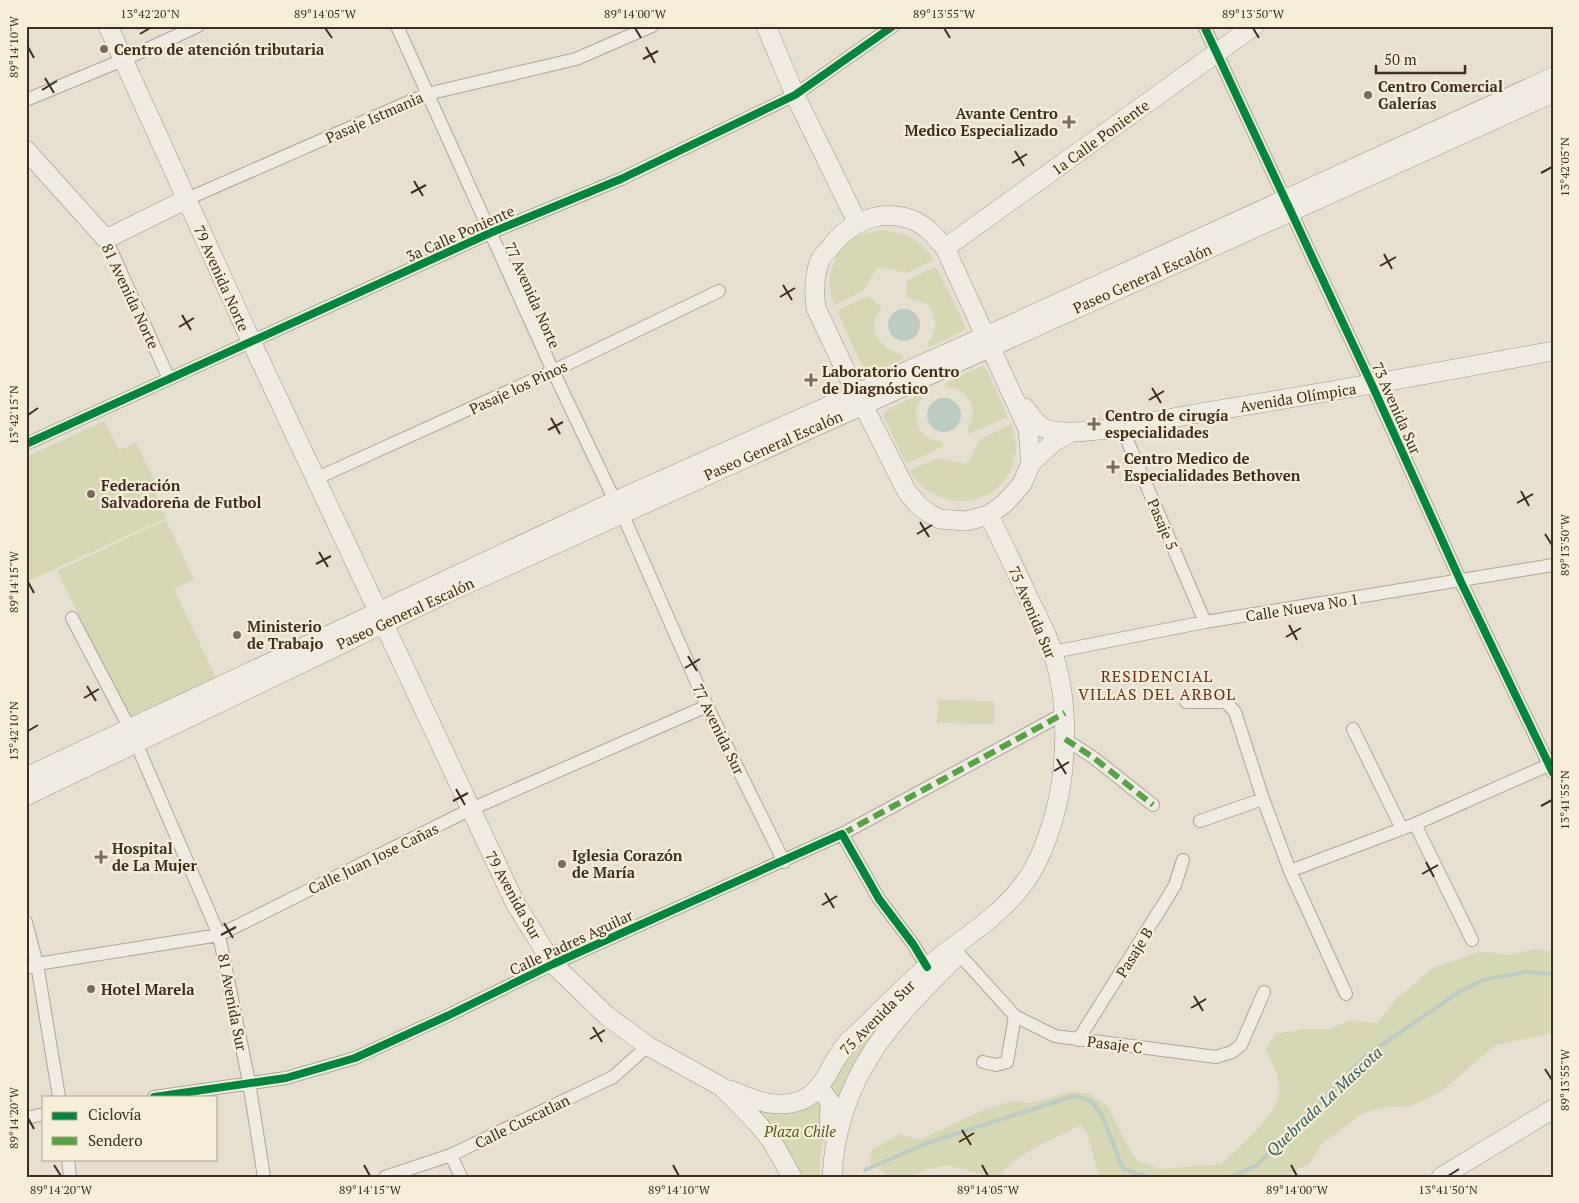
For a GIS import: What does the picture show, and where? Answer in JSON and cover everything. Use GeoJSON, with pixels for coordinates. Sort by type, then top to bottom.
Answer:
{"type":"FeatureCollection","features":[{"type":"Feature","properties":{"kind":"main road","name":"79 Avenida Norte"},"geometry":{"type":"LineString","coordinates":[[108,26],[252,343],[380,617]]}},
{"type":"Feature","properties":{"kind":"main road"},"geometry":{"type":"LineString","coordinates":[[766,26],[795,95],[857,222]]}},
{"type":"Feature","properties":{"kind":"main road","name":"1a Calle Poniente"},"geometry":{"type":"LineString","coordinates":[[945,248],[1254,26]]}},
{"type":"Feature","properties":{"kind":"main road","name":"Paseo General Escalón"},"geometry":{"type":"LineString","coordinates":[[26,796],[133,737],[380,617],[618,507],[989,342],[1288,205],[1553,77]]}},
{"type":"Feature","properties":{"kind":"main road","name":"Paseo General Escalón"},"geometry":{"type":"LineString","coordinates":[[1288,205],[1553,93]]}},
{"type":"Feature","properties":{"kind":"main road","name":"81 Avenida Norte"},"geometry":{"type":"LineString","coordinates":[[26,150],[106,240]]}},
{"type":"Feature","properties":{"kind":"main road","name":"Pasaje Istmania"},"geometry":{"type":"LineString","coordinates":[[106,240],[186,199]]}},
{"type":"Feature","properties":{"kind":"main road"},"geometry":{"type":"LineString","coordinates":[[877,216],[910,219],[931,231],[945,248],[1028,429],[1031,463],[1022,484],[1005,503],[989,514],[966,521],[940,519],[919,506],[898,477],[816,308],[814,294],[819,262],[838,236],[857,222],[877,216]]}},
{"type":"Feature","properties":{"kind":"main road","name":"Avenida Olímpica"},"geometry":{"type":"LineString","coordinates":[[1013,396],[1040,426],[1052,430],[1072,432],[1121,426],[1372,385],[1553,350]]}},
{"type":"Feature","properties":{"kind":"main road","name":"Avenida Olímpica"},"geometry":{"type":"LineString","coordinates":[[1031,463],[1055,441],[1072,432]]}},
{"type":"Feature","properties":{"kind":"main road","name":"75 Avenida Sur"},"geometry":{"type":"LineString","coordinates":[[832,1177],[839,1122],[859,1075],[873,1049],[898,1017],[959,954],[980,928],[1018,890],[1030,874],[1042,851],[1062,779],[1066,739],[1065,713],[1053,652],[989,514]]}},
{"type":"Feature","properties":{"kind":"main road","name":"79 Avenida Sur"},"geometry":{"type":"LineString","coordinates":[[380,617],[469,810],[515,903],[553,964],[607,1016],[648,1046],[722,1087],[759,1125],[792,1177]]}},
{"type":"Feature","properties":{"kind":"main road","name":"Paseo General Escalón"},"geometry":{"type":"LineString","coordinates":[[26,776],[133,737]]}},
{"type":"Feature","properties":{"kind":"main road","name":"75 Avenida Sur"},"geometry":{"type":"LineString","coordinates":[[722,1087],[758,1101],[775,1104],[803,1099],[819,1087],[846,1044],[926,967],[980,928]]}},
{"type":"Feature","properties":{"kind":"main road"},"geometry":{"type":"LineString","coordinates":[[819,1087],[830,1102],[832,1110],[824,1177]]}},
{"type":"Feature","properties":{"kind":"main road"},"geometry":{"type":"LineString","coordinates":[[1441,1177],[1553,1109]]}},
{"type":"Feature","properties":{"kind":"street"},"geometry":{"type":"LineString","coordinates":[[26,100],[123,60],[198,26]]}},
{"type":"Feature","properties":{"kind":"street","name":"77 Avenida Norte"},"geometry":{"type":"LineString","coordinates":[[397,26],[553,371],[618,507]]}},
{"type":"Feature","properties":{"kind":"street","name":"Pasaje Istmania"},"geometry":{"type":"LineString","coordinates":[[186,199],[427,94],[576,59],[652,26]]}},
{"type":"Feature","properties":{"kind":"street","name":"3a Calle Poniente"},"geometry":{"type":"LineString","coordinates":[[26,443],[252,343],[490,233],[621,179],[795,95],[893,26]]}},
{"type":"Feature","properties":{"kind":"street","name":"73 Avenida Sur"},"geometry":{"type":"LineString","coordinates":[[1204,26],[1372,385],[1461,582],[1551,766]]}},
{"type":"Feature","properties":{"kind":"street","name":"81 Avenida Norte"},"geometry":{"type":"LineString","coordinates":[[106,240],[169,379]]}},
{"type":"Feature","properties":{"kind":"street","name":"Pasaje los Pinos"},"geometry":{"type":"LineString","coordinates":[[315,479],[553,371],[719,291]]}},
{"type":"Feature","properties":{"kind":"street","name":"Pasaje 5"},"geometry":{"type":"LineString","coordinates":[[1121,426],[1205,622]]}},
{"type":"Feature","properties":{"kind":"street","name":"77 Avenida Sur"},"geometry":{"type":"LineString","coordinates":[[618,507],[707,706],[784,862]]}},
{"type":"Feature","properties":{"kind":"street","name":"Calle Nueva No 1"},"geometry":{"type":"LineString","coordinates":[[1053,652],[1205,622],[1461,582],[1553,565]]}},
{"type":"Feature","properties":{"kind":"street","name":"81 Avenida Sur"},"geometry":{"type":"LineString","coordinates":[[72,618],[133,737],[219,935],[249,1082],[264,1177]]}},
{"type":"Feature","properties":{"kind":"street"},"geometry":{"type":"LineString","coordinates":[[1186,702],[1226,702],[1235,712],[1263,799],[1290,871],[1346,994]]}},
{"type":"Feature","properties":{"kind":"street","name":"Calle Juan Jose Cañas"},"geometry":{"type":"LineString","coordinates":[[31,966],[219,935],[469,810],[707,706]]}},
{"type":"Feature","properties":{"kind":"street","name":"Calle Padres Aguilar"},"geometry":{"type":"LineString","coordinates":[[160,1096],[294,1076],[356,1058],[553,964],[784,862],[842,834],[1065,713]]}},
{"type":"Feature","properties":{"kind":"street"},"geometry":{"type":"LineString","coordinates":[[1353,729],[1402,829]]}},
{"type":"Feature","properties":{"kind":"street"},"geometry":{"type":"LineString","coordinates":[[1066,739],[1094,758],[1153,805]]}},
{"type":"Feature","properties":{"kind":"street"},"geometry":{"type":"LineString","coordinates":[[1290,871],[1416,824],[1551,766]]}},
{"type":"Feature","properties":{"kind":"street"},"geometry":{"type":"LineString","coordinates":[[1200,821],[1263,799]]}},
{"type":"Feature","properties":{"kind":"street"},"geometry":{"type":"LineString","coordinates":[[1416,824],[1472,940]]}},
{"type":"Feature","properties":{"kind":"street"},"geometry":{"type":"LineString","coordinates":[[842,834],[879,899],[914,944],[926,967]]}},
{"type":"Feature","properties":{"kind":"street","name":"Pasaje B"},"geometry":{"type":"LineString","coordinates":[[1078,1040],[1175,885],[1183,860]]}},
{"type":"Feature","properties":{"kind":"street"},"geometry":{"type":"LineString","coordinates":[[26,922],[31,966],[59,1096]]}},
{"type":"Feature","properties":{"kind":"street","name":"Pasaje C"},"geometry":{"type":"LineString","coordinates":[[959,954],[1015,1016],[1055,1036],[1078,1040],[1216,1057],[1232,1052],[1241,1045],[1264,992]]}},
{"type":"Feature","properties":{"kind":"street"},"geometry":{"type":"LineString","coordinates":[[983,1062],[996,1065],[1007,1062],[1015,1016]]}},
{"type":"Feature","properties":{"kind":"street","name":"Calle Cuscatlan"},"geometry":{"type":"LineString","coordinates":[[385,1177],[451,1155],[613,1077],[648,1046]]}},
{"type":"Feature","properties":{"kind":"street"},"geometry":{"type":"LineString","coordinates":[[26,1118],[42,1114]]}},
{"type":"Feature","properties":{"kind":"street"},"geometry":{"type":"LineString","coordinates":[[451,1155],[461,1177]]}},
{"type":"Feature","properties":{"kind":"street"},"geometry":{"type":"LineString","coordinates":[[68,1160],[70,1177]]}},
{"type":"Feature","properties":{"kind":"green space"},"geometry":{"type":"Polygon","coordinates":[[[881,230],[904,235],[918,242],[933,260],[907,273],[881,267],[875,270],[864,290],[835,305],[830,288],[831,270],[834,261],[844,246],[854,238],[865,233],[881,230]]]}},
{"type":"Feature","properties":{"kind":"green space"},"geometry":{"type":"Polygon","coordinates":[[[936,267],[965,326],[963,331],[930,347],[927,343],[935,329],[935,319],[927,304],[906,297],[907,280],[936,267]]]}},
{"type":"Feature","properties":{"kind":"green space"},"geometry":{"type":"Polygon","coordinates":[[[868,296],[882,308],[874,322],[877,336],[887,348],[902,354],[904,359],[868,373],[863,368],[837,311],[868,296]]]}},
{"type":"Feature","properties":{"kind":"green space"},"geometry":{"type":"Polygon","coordinates":[[[982,366],[987,370],[1008,417],[969,434],[967,429],[973,416],[970,402],[961,391],[947,387],[945,383],[982,366]]]}},
{"type":"Feature","properties":{"kind":"green space"},"geometry":{"type":"Polygon","coordinates":[[[920,394],[922,399],[916,412],[918,426],[927,437],[941,441],[944,446],[906,464],[883,415],[887,410],[920,394]]]}},
{"type":"Feature","properties":{"kind":"green space","name":"Federación Salvadoreña de Futbol"},"geometry":{"type":"Polygon","coordinates":[[[104,421],[119,450],[136,443],[154,480],[151,484],[166,518],[26,582],[26,457],[104,421]]]}},
{"type":"Feature","properties":{"kind":"green space"},"geometry":{"type":"Polygon","coordinates":[[[1012,424],[1016,447],[1012,467],[1003,482],[989,493],[973,500],[956,501],[939,497],[922,487],[909,471],[938,458],[964,464],[969,461],[979,440],[1012,424]]]}},
{"type":"Feature","properties":{"kind":"green space"},"geometry":{"type":"Polygon","coordinates":[[[166,520],[194,579],[174,589],[216,678],[129,717],[57,571],[166,520]]]}},
{"type":"Feature","properties":{"kind":"green space"},"geometry":{"type":"Polygon","coordinates":[[[938,700],[994,701],[994,724],[937,723],[938,700]]]}},
{"type":"Feature","properties":{"kind":"green space"},"geometry":{"type":"Polygon","coordinates":[[[1535,949],[1553,952],[1553,1033],[1496,1045],[1439,1093],[1408,1107],[1387,1106],[1362,1114],[1322,1144],[1309,1164],[1284,1177],[1099,1177],[1087,1133],[1081,1125],[1034,1148],[1014,1161],[998,1177],[942,1166],[910,1176],[895,1178],[887,1175],[870,1162],[872,1150],[900,1134],[919,1140],[983,1110],[1012,1101],[1031,1103],[1070,1092],[1089,1093],[1109,1108],[1126,1144],[1138,1161],[1160,1169],[1221,1164],[1264,1122],[1276,1102],[1279,1093],[1279,1082],[1266,1049],[1275,1034],[1304,1029],[1330,1029],[1350,1020],[1377,1023],[1395,1000],[1433,968],[1481,951],[1507,955],[1535,949]]]}},
{"type":"Feature","properties":{"kind":"green space"},"geometry":{"type":"Polygon","coordinates":[[[901,996],[834,1123],[829,1088],[843,1060],[901,996]]]}},
{"type":"Feature","properties":{"kind":"green space","name":"Plaza Chile"},"geometry":{"type":"Polygon","coordinates":[[[815,1099],[821,1102],[827,1121],[820,1157],[820,1177],[799,1177],[752,1105],[815,1099]]]}},
{"type":"Feature","properties":{"kind":"shaded area"},"geometry":{"type":"Polygon","coordinates":[[[904,309],[910,310],[915,314],[919,319],[919,331],[915,336],[910,340],[904,341],[898,340],[893,336],[889,331],[888,325],[889,319],[893,314],[898,310],[904,309]]]}},
{"type":"Feature","properties":{"kind":"shaded area"},"geometry":{"type":"Polygon","coordinates":[[[944,398],[956,403],[961,415],[956,427],[944,432],[932,427],[927,415],[932,403],[944,398]]]}},
{"type":"Feature","properties":{"kind":"waterway","name":"Quebrada La Mascota"},"geometry":{"type":"LineString","coordinates":[[1231,1177],[1256,1166],[1367,1055],[1459,992],[1483,980],[1525,972],[1553,974]]}},
{"type":"Feature","properties":{"kind":"waterway","name":"Quebrada La Mascota"},"geometry":{"type":"LineString","coordinates":[[865,1170],[927,1143],[1074,1096],[1091,1101],[1102,1115],[1123,1169],[1148,1177]]}},
{"type":"Feature","properties":{"kind":"marked path"},"geometry":{"type":"LineString","coordinates":[[842,834],[1065,713]]}},
{"type":"Feature","properties":{"kind":"marked path"},"geometry":{"type":"LineString","coordinates":[[1065,739],[1094,758],[1153,805]]}},
{"type":"Feature","properties":{"kind":"cycle path"},"geometry":{"type":"LineString","coordinates":[[26,444],[490,233],[621,179],[795,95],[893,26]]}},
{"type":"Feature","properties":{"kind":"cycle path"},"geometry":{"type":"LineString","coordinates":[[1204,26],[1372,385],[1461,582],[1553,773]]}},
{"type":"Feature","properties":{"kind":"cycle path"},"geometry":{"type":"LineString","coordinates":[[161,1096],[286,1078],[355,1058],[447,1016],[553,964],[842,834],[879,899],[913,944],[927,967]]}},
{"type":"Feature","properties":{"kind":"place","name":"Centro de atención tributaria"},"geometry":{"type":"Point","coordinates":[104,49]}},
{"type":"Feature","properties":{"kind":"place","name":"Centro Comercial Galerías"},"geometry":{"type":"Point","coordinates":[1368,95]}},
{"type":"Feature","properties":{"kind":"place","name":"Avante Centro Medico Especializado"},"geometry":{"type":"Point","coordinates":[1069,122]}},
{"type":"Feature","properties":{"kind":"place","name":"Laboratorio Centro de Diagnóstico"},"geometry":{"type":"Point","coordinates":[811,380]}},
{"type":"Feature","properties":{"kind":"place","name":"Centro de cirugía especialidades"},"geometry":{"type":"Point","coordinates":[1094,424]}},
{"type":"Feature","properties":{"kind":"place","name":"Centro Medico de Especialidades Bethoven"},"geometry":{"type":"Point","coordinates":[1113,467]}},
{"type":"Feature","properties":{"kind":"place","name":"Federación Salvadoreña de Futbol"},"geometry":{"type":"Point","coordinates":[91,494]}},
{"type":"Feature","properties":{"kind":"place","name":"Ministerio de Trabajo"},"geometry":{"type":"Point","coordinates":[237,635]}},
{"type":"Feature","properties":{"kind":"place","name":"Hospital de La Mujer"},"geometry":{"type":"Point","coordinates":[101,857]}},
{"type":"Feature","properties":{"kind":"place","name":"Iglesia Corazón de María"},"geometry":{"type":"Point","coordinates":[562,864]}},
{"type":"Feature","properties":{"kind":"place","name":"Hotel Marela"},"geometry":{"type":"Point","coordinates":[91,989]}},
{"type":"Feature","properties":{"kind":"district","name":"RESIDENCIAL VILLAS DEL ARBOL"},"geometry":{"type":"Point","coordinates":[1157,685]}}]}
